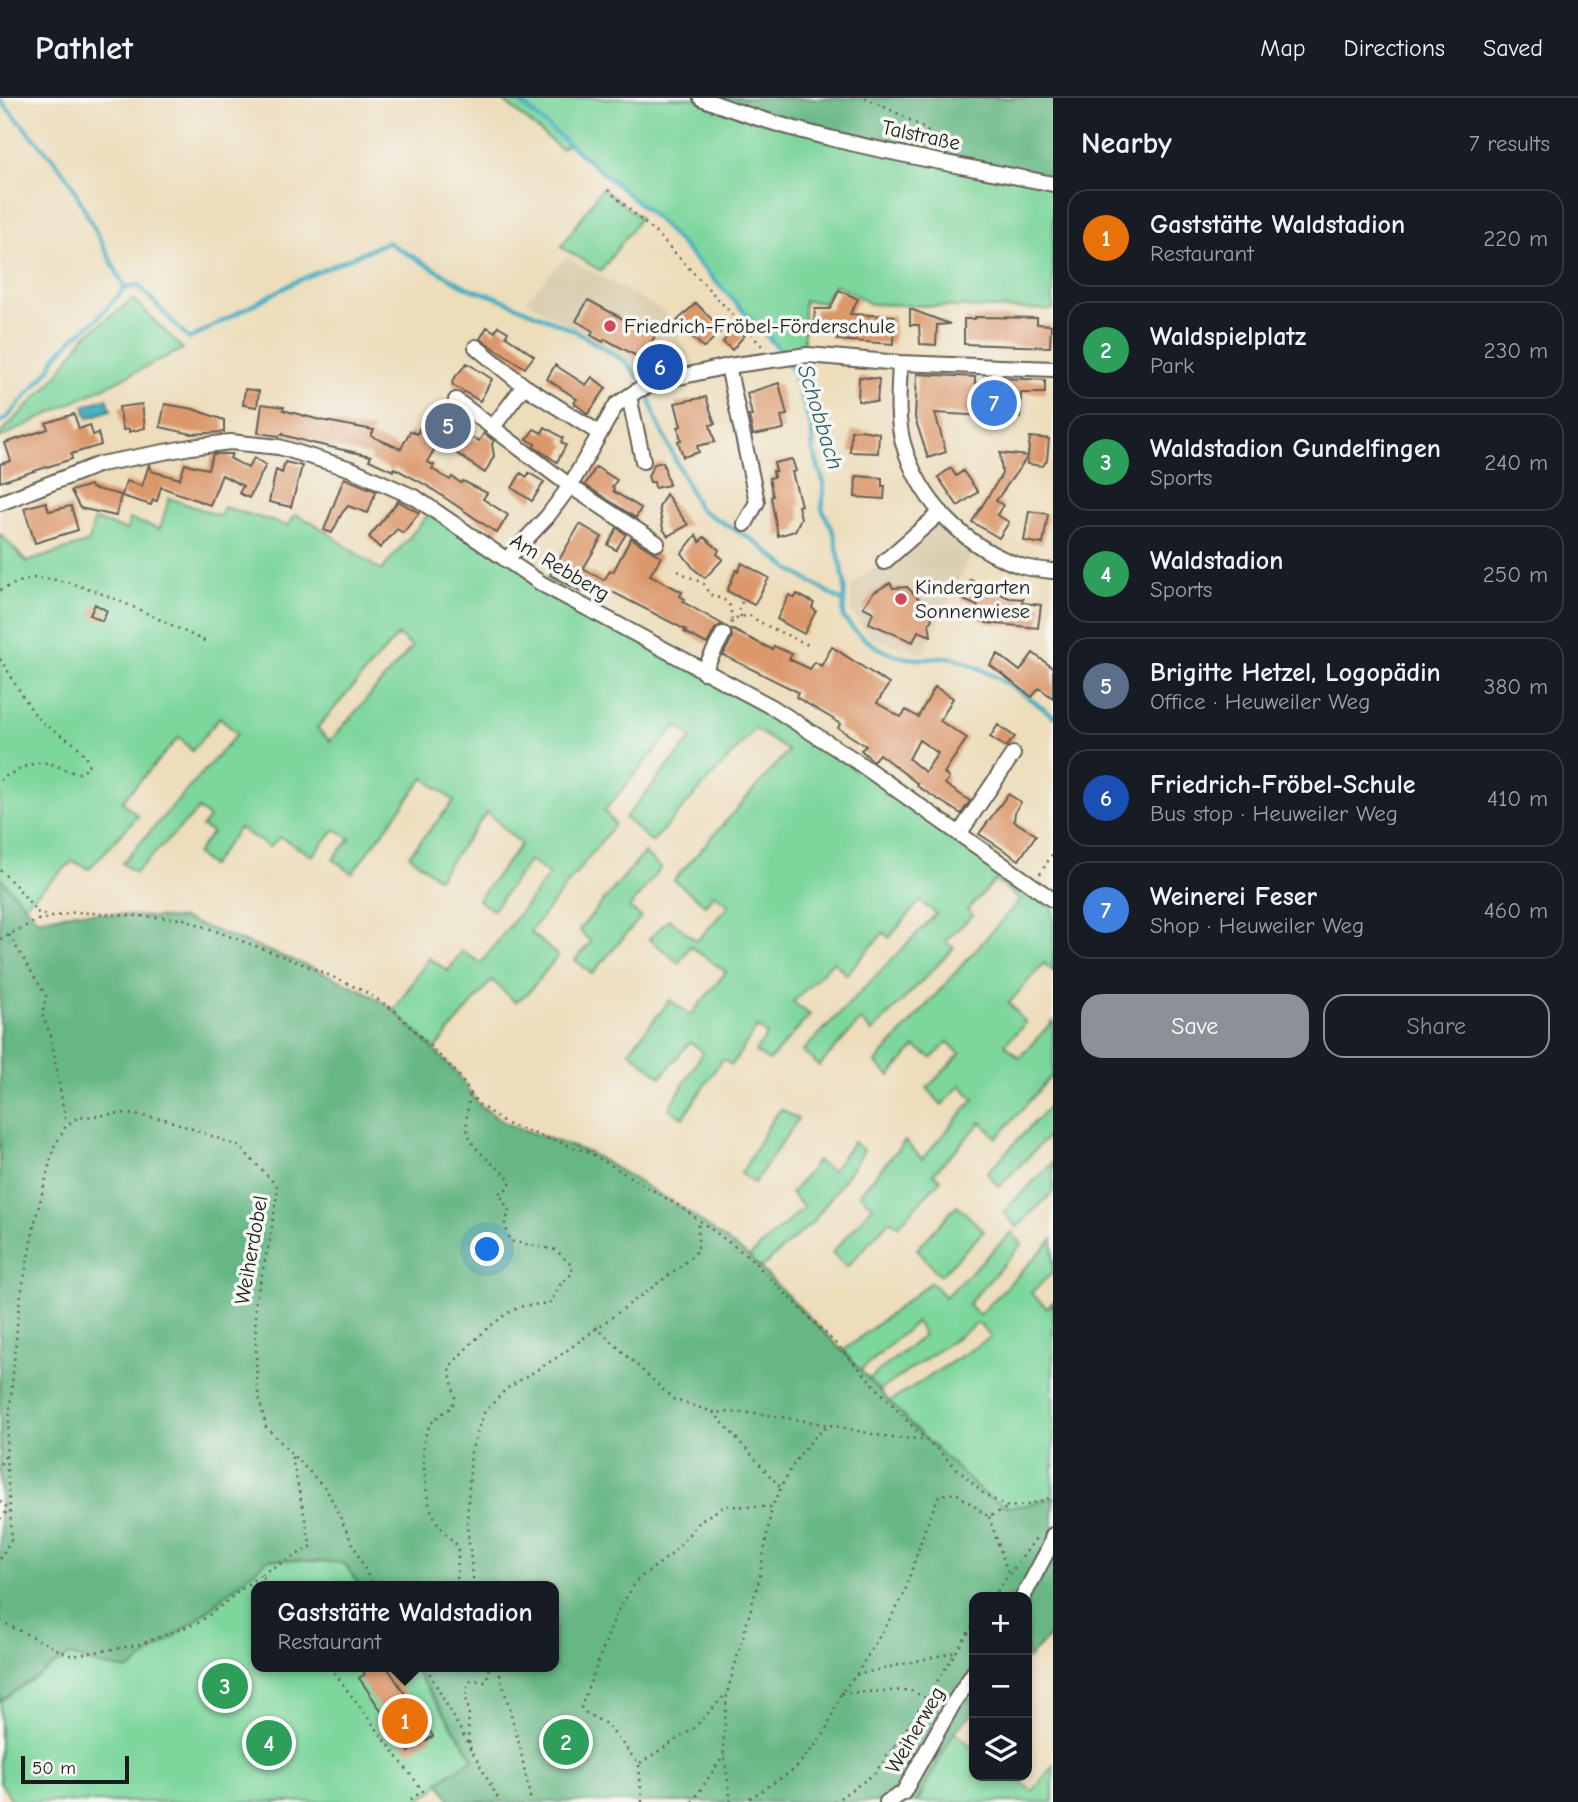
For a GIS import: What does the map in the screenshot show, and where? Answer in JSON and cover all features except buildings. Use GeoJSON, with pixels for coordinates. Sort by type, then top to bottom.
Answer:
{"type":"FeatureCollection","features":[{"type":"Feature","properties":{"kind":"street","name":"Talstraße"},"geometry":{"type":"LineString","coordinates":[[701,98],[806,132],[1053,184]]}},
{"type":"Feature","properties":{"kind":"street"},"geometry":{"type":"LineString","coordinates":[[476,346],[524,386],[599,433]]}},
{"type":"Feature","properties":{"kind":"street"},"geometry":{"type":"LineString","coordinates":[[506,560],[547,517],[570,486],[616,405],[638,390],[666,380],[728,366],[808,355],[900,363],[1053,369]]}},
{"type":"Feature","properties":{"kind":"street"},"geometry":{"type":"LineString","coordinates":[[900,363],[898,405],[902,441],[917,478],[941,512],[956,530],[990,551],[1022,566],[1053,571]]}},
{"type":"Feature","properties":{"kind":"street"},"geometry":{"type":"LineString","coordinates":[[728,366],[757,502],[745,524]]}},
{"type":"Feature","properties":{"kind":"street"},"geometry":{"type":"LineString","coordinates":[[493,427],[524,386]]}},
{"type":"Feature","properties":{"kind":"street"},"geometry":{"type":"LineString","coordinates":[[629,396],[643,461]]}},
{"type":"Feature","properties":{"kind":"street"},"geometry":{"type":"LineString","coordinates":[[456,400],[570,486],[657,543]]}},
{"type":"Feature","properties":{"kind":"street","name":"Am Rebberg"},"geometry":{"type":"LineString","coordinates":[[0,502],[100,464],[230,442],[279,447],[351,469],[395,487],[438,512],[542,584],[772,707],[856,761],[1053,900]]}},
{"type":"Feature","properties":{"kind":"street"},"geometry":{"type":"LineString","coordinates":[[884,562],[941,512]]}},
{"type":"Feature","properties":{"kind":"street"},"geometry":{"type":"LineString","coordinates":[[703,672],[727,628]]}},
{"type":"Feature","properties":{"kind":"street"},"geometry":{"type":"LineString","coordinates":[[959,834],[1013,754]]}},
{"type":"Feature","properties":{"kind":"street"},"geometry":{"type":"LineString","coordinates":[[1026,1592],[1050,1546],[1047,1533]]}},
{"type":"Feature","properties":{"kind":"street","name":"Weiherweg"},"geometry":{"type":"LineString","coordinates":[[887,1802],[903,1793],[969,1680]]}},
{"type":"Feature","properties":{"kind":"path"},"geometry":{"type":"LineString","coordinates":[[865,98],[909,120],[939,140],[958,164]]}},
{"type":"Feature","properties":{"kind":"path"},"geometry":{"type":"LineString","coordinates":[[608,190],[659,236],[775,360]]}},
{"type":"Feature","properties":{"kind":"path"},"geometry":{"type":"LineString","coordinates":[[678,571],[704,584],[709,594],[724,600],[730,606],[732,613],[727,628]]}},
{"type":"Feature","properties":{"kind":"path"},"geometry":{"type":"LineString","coordinates":[[0,590],[33,578],[62,580],[91,590],[209,643]]}},
{"type":"Feature","properties":{"kind":"path"},"geometry":{"type":"LineString","coordinates":[[732,613],[739,609],[743,602]]}},
{"type":"Feature","properties":{"kind":"path"},"geometry":{"type":"LineString","coordinates":[[739,609],[741,617]]}},
{"type":"Feature","properties":{"kind":"path"},"geometry":{"type":"LineString","coordinates":[[727,628],[741,617],[749,615],[773,631],[784,632],[808,645]]}},
{"type":"Feature","properties":{"kind":"path"},"geometry":{"type":"LineString","coordinates":[[0,659],[40,720],[78,746],[86,756],[89,767],[81,774],[68,773],[47,763],[20,768],[0,780]]}},
{"type":"Feature","properties":{"kind":"path"},"geometry":{"type":"LineString","coordinates":[[1032,886],[1053,853]]}},
{"type":"Feature","properties":{"kind":"path"},"geometry":{"type":"LineString","coordinates":[[0,870],[39,914],[53,917]]}},
{"type":"Feature","properties":{"kind":"path"},"geometry":{"type":"LineString","coordinates":[[0,939],[38,920],[76,912],[184,919],[313,968],[366,992],[394,1010],[457,1073],[478,1104],[507,1124],[590,1153],[698,1219],[761,1268],[927,1439],[985,1495],[1008,1507]]}},
{"type":"Feature","properties":{"kind":"path"},"geometry":{"type":"LineString","coordinates":[[0,1559],[12,1538],[6,1455],[19,1304],[36,1217],[54,1147],[66,1126],[51,1036],[42,1015],[46,996],[9,935]]}},
{"type":"Feature","properties":{"kind":"path"},"geometry":{"type":"LineString","coordinates":[[457,1581],[458,1546],[441,1529],[427,1502],[423,1451],[428,1429],[452,1407],[455,1396],[449,1368],[459,1355],[505,1314],[525,1305],[551,1303],[561,1283],[573,1273],[571,1265],[556,1250],[510,1241],[505,1224],[509,1211],[499,1193],[511,1182],[505,1172],[487,1160],[470,1141],[465,1124],[470,1094]]}},
{"type":"Feature","properties":{"kind":"path","name":"Weiherdobel"},"geometry":{"type":"LineString","coordinates":[[66,1126],[77,1118],[121,1113],[165,1119],[239,1146],[278,1187],[270,1239],[255,1304],[257,1388],[266,1427],[327,1490],[371,1581]]}},
{"type":"Feature","properties":{"kind":"path"},"geometry":{"type":"LineString","coordinates":[[473,1581],[467,1513],[471,1451],[484,1413],[506,1389],[558,1357],[681,1266],[698,1250],[698,1219]]}},
{"type":"Feature","properties":{"kind":"path"},"geometry":{"type":"LineString","coordinates":[[596,1327],[673,1399],[713,1412],[756,1413],[891,1438],[927,1439]]}},
{"type":"Feature","properties":{"kind":"path"},"geometry":{"type":"LineString","coordinates":[[713,1412],[780,1487]]}},
{"type":"Feature","properties":{"kind":"path"},"geometry":{"type":"LineString","coordinates":[[731,1802],[724,1755],[727,1693],[759,1580],[772,1507],[780,1487],[813,1436],[830,1425]]}},
{"type":"Feature","properties":{"kind":"path"},"geometry":{"type":"LineString","coordinates":[[252,1581],[311,1547],[291,1452]]}},
{"type":"Feature","properties":{"kind":"path"},"geometry":{"type":"LineString","coordinates":[[0,1464],[6,1455]]}},
{"type":"Feature","properties":{"kind":"path"},"geometry":{"type":"LineString","coordinates":[[744,1802],[795,1769],[825,1733],[841,1693],[856,1675],[902,1597],[939,1495],[957,1493],[989,1517],[1009,1576]]}},
{"type":"Feature","properties":{"kind":"path"},"geometry":{"type":"LineString","coordinates":[[989,1517],[1008,1507],[1027,1505],[1053,1497]]}},
{"type":"Feature","properties":{"kind":"path"},"geometry":{"type":"LineString","coordinates":[[0,1501],[9,1509]]}},
{"type":"Feature","properties":{"kind":"path"},"geometry":{"type":"LineString","coordinates":[[642,1802],[639,1764],[606,1724],[581,1707],[617,1612],[638,1580],[671,1555],[701,1520],[725,1506],[772,1507]]}},
{"type":"Feature","properties":{"kind":"path"},"geometry":{"type":"LineString","coordinates":[[0,1519],[9,1509]]}},
{"type":"Feature","properties":{"kind":"path"},"geometry":{"type":"LineString","coordinates":[[997,1592],[1047,1533]]}},
{"type":"Feature","properties":{"kind":"path"},"geometry":{"type":"LineString","coordinates":[[261,1574],[266,1581]]}},
{"type":"Feature","properties":{"kind":"path"},"geometry":{"type":"LineString","coordinates":[[0,1621],[69,1655],[138,1645],[200,1622],[251,1582]]}},
{"type":"Feature","properties":{"kind":"path"},"geometry":{"type":"LineString","coordinates":[[834,1802],[874,1773],[969,1631]]}},
{"type":"Feature","properties":{"kind":"path"},"geometry":{"type":"LineString","coordinates":[[856,1675],[955,1652]]}},
{"type":"Feature","properties":{"kind":"path"},"geometry":{"type":"LineString","coordinates":[[334,1672],[423,1791],[407,1802]]}},
{"type":"Feature","properties":{"kind":"path"},"geometry":{"type":"LineString","coordinates":[[429,1672],[500,1802]]}},
{"type":"Feature","properties":{"kind":"path"},"geometry":{"type":"LineString","coordinates":[[470,1750],[466,1698],[468,1683],[473,1680],[485,1682],[489,1672]]}},
{"type":"Feature","properties":{"kind":"path"},"geometry":{"type":"LineString","coordinates":[[499,1672],[520,1747],[531,1802]]}},
{"type":"Feature","properties":{"kind":"path"},"geometry":{"type":"LineString","coordinates":[[841,1693],[909,1690],[926,1698]]}},
{"type":"Feature","properties":{"kind":"path"},"geometry":{"type":"LineString","coordinates":[[639,1764],[692,1729],[727,1693]]}},
{"type":"Feature","properties":{"kind":"path"},"geometry":{"type":"LineString","coordinates":[[692,1802],[724,1755]]}},
{"type":"Feature","properties":{"kind":"shaded area"},"geometry":{"type":"Polygon","coordinates":[[[566,257],[664,312],[690,358],[640,369],[526,300],[566,257]]]}},
{"type":"Feature","properties":{"kind":"shaded area","name":"Kindergarten Sonnenwiese"},"geometry":{"type":"Polygon","coordinates":[[[938,519],[973,551],[923,653],[872,638],[851,612],[852,585],[938,519]]]}},
{"type":"Feature","properties":{"kind":"green space"},"geometry":{"type":"Polygon","coordinates":[[[500,98],[716,98],[807,127],[1053,179],[1053,310],[871,304],[835,284],[823,302],[804,301],[804,348],[779,349],[657,219],[569,144],[561,149],[500,98]]]}},
{"type":"Feature","properties":{"kind":"green space"},"geometry":{"type":"Polygon","coordinates":[[[716,98],[1053,98],[1053,179],[807,127],[716,98]]]}},
{"type":"Feature","properties":{"kind":"green space"},"geometry":{"type":"Polygon","coordinates":[[[602,188],[640,218],[601,271],[561,247],[602,188]]]}},
{"type":"Feature","properties":{"kind":"green space"},"geometry":{"type":"Polygon","coordinates":[[[133,299],[183,349],[0,438],[0,434],[52,382],[84,337],[133,299]]]}},
{"type":"Feature","properties":{"kind":"green space"},"geometry":{"type":"Polygon","coordinates":[[[169,498],[220,516],[224,507],[288,526],[295,515],[312,522],[381,571],[432,510],[766,711],[851,766],[1053,909],[1053,971],[1044,963],[1009,1003],[1026,1023],[1005,1044],[1019,1058],[1053,1021],[1053,1074],[997,1138],[981,1122],[933,1174],[941,1179],[898,1226],[890,1220],[847,1267],[832,1253],[873,1206],[859,1194],[905,1141],[922,1159],[974,1099],[960,1085],[942,1105],[927,1088],[960,1054],[948,1042],[932,1058],[915,1047],[890,1076],[875,1063],[1020,900],[996,880],[967,910],[973,915],[945,941],[954,948],[872,1032],[861,1020],[819,1066],[803,1051],[936,914],[920,901],[889,938],[884,932],[846,975],[834,961],[793,1002],[810,1015],[769,1061],[755,1052],[767,1035],[757,1027],[732,1065],[722,1059],[683,1118],[669,1109],[703,1052],[690,1042],[661,1077],[629,1051],[670,1000],[691,1015],[726,972],[690,946],[679,963],[649,939],[669,919],[697,941],[729,905],[714,894],[705,905],[674,880],[788,751],[755,729],[652,842],[625,818],[692,738],[677,725],[604,811],[615,824],[530,932],[558,956],[528,993],[515,1002],[492,980],[434,1050],[394,1010],[429,958],[448,971],[462,951],[481,963],[549,875],[530,860],[493,910],[478,900],[521,844],[487,812],[438,878],[409,855],[454,801],[424,778],[352,873],[333,859],[350,839],[335,829],[312,856],[280,837],[269,847],[239,828],[211,866],[196,854],[212,832],[202,827],[209,818],[199,809],[135,873],[122,863],[237,734],[220,717],[192,751],[179,737],[122,801],[138,816],[89,869],[73,861],[24,905],[0,878],[0,534],[27,562],[89,542],[94,520],[127,530],[129,519],[160,529],[169,498]],[[398,635],[317,728],[330,741],[412,647],[398,635]]]}},
{"type":"Feature","properties":{"kind":"green space"},"geometry":{"type":"Polygon","coordinates":[[[644,853],[661,868],[629,908],[641,917],[592,974],[575,960],[591,942],[579,930],[644,853]]]}},
{"type":"Feature","properties":{"kind":"green space"},"geometry":{"type":"Polygon","coordinates":[[[0,878],[38,920],[76,912],[184,919],[313,968],[366,992],[394,1010],[457,1073],[478,1104],[507,1124],[590,1153],[681,1207],[749,1257],[843,1351],[911,1425],[985,1495],[1008,1507],[1027,1505],[1053,1497],[1053,1633],[1032,1654],[1032,1592],[969,1592],[969,1717],[954,1732],[917,1802],[451,1802],[439,1781],[474,1758],[416,1672],[559,1672],[559,1581],[357,1581],[344,1563],[268,1559],[196,1620],[129,1670],[99,1665],[69,1655],[0,1701],[0,878]]]}},
{"type":"Feature","properties":{"kind":"green space"},"geometry":{"type":"Polygon","coordinates":[[[1053,1102],[1053,1131],[999,1187],[987,1173],[1053,1102]]]}},
{"type":"Feature","properties":{"kind":"green space"},"geometry":{"type":"Polygon","coordinates":[[[781,1109],[798,1119],[754,1183],[741,1174],[771,1121],[781,1109]]]}},
{"type":"Feature","properties":{"kind":"green space"},"geometry":{"type":"Polygon","coordinates":[[[853,1142],[864,1151],[814,1221],[761,1268],[749,1257],[804,1207],[791,1194],[817,1161],[832,1171],[853,1142]]]}},
{"type":"Feature","properties":{"kind":"green space"},"geometry":{"type":"Polygon","coordinates":[[[1053,1162],[1053,1192],[1017,1227],[1003,1212],[1053,1162]]]}},
{"type":"Feature","properties":{"kind":"green space"},"geometry":{"type":"Polygon","coordinates":[[[957,1205],[984,1231],[940,1276],[917,1249],[957,1205]]]}},
{"type":"Feature","properties":{"kind":"green space"},"geometry":{"type":"Polygon","coordinates":[[[1012,1232],[1022,1244],[968,1304],[979,1315],[1053,1239],[1053,1272],[1031,1293],[1047,1308],[1053,1302],[1053,1497],[1017,1507],[1006,1506],[993,1500],[978,1489],[945,1460],[889,1402],[991,1337],[978,1323],[879,1391],[868,1380],[924,1335],[916,1322],[860,1371],[843,1351],[931,1282],[945,1297],[1012,1232]]]}},
{"type":"Feature","properties":{"kind":"green space"},"geometry":{"type":"Polygon","coordinates":[[[268,1559],[344,1563],[357,1581],[251,1581],[251,1672],[416,1672],[474,1759],[439,1781],[435,1789],[415,1802],[13,1802],[0,1782],[0,1701],[69,1655],[99,1665],[129,1670],[196,1620],[268,1559]]]}},
{"type":"Feature","properties":{"kind":"green space"},"geometry":{"type":"Polygon","coordinates":[[[954,1732],[969,1744],[969,1781],[1018,1781],[1033,1791],[1053,1765],[1053,1802],[917,1802],[954,1732]]]}},
{"type":"Feature","properties":{"kind":"water"},"geometry":{"type":"Polygon","coordinates":[[[107,398],[111,410],[88,418],[84,406],[107,398]]]}},
{"type":"Feature","properties":{"kind":"waterway","name":"Schobbach"},"geometry":{"type":"LineString","coordinates":[[515,98],[657,219],[779,349],[793,372],[812,430],[813,451],[824,483],[822,509],[834,533],[845,585],[843,617],[850,626],[868,641],[899,656],[922,659],[950,657],[967,663],[1006,683],[1053,716]]}},
{"type":"Feature","properties":{"kind":"waterway"},"geometry":{"type":"LineString","coordinates":[[0,100],[70,181],[125,288],[138,285],[189,339],[297,281],[387,242],[468,288],[575,331],[626,362],[639,378]]}},
{"type":"Feature","properties":{"kind":"waterway"},"geometry":{"type":"LineString","coordinates":[[0,422],[6,419],[49,370],[55,358],[72,339],[95,321],[125,288]]}},
{"type":"Feature","properties":{"kind":"waterway"},"geometry":{"type":"LineString","coordinates":[[648,394],[656,419],[699,509],[753,540],[788,568],[842,601]]}},
{"type":"Feature","properties":{"kind":"place","name":"Friedrich-Fröbel-Förderschule"},"geometry":{"type":"Point","coordinates":[610,326]}},
{"type":"Feature","properties":{"kind":"place","name":"Friedrich-Fröbel-Schule"},"geometry":{"type":"Point","coordinates":[660,367]}},
{"type":"Feature","properties":{"kind":"place","name":"Weinerei Feser"},"geometry":{"type":"Point","coordinates":[994,403]}},
{"type":"Feature","properties":{"kind":"place","name":"Brigitte Hetzel, Logopädin"},"geometry":{"type":"Point","coordinates":[448,426]}},
{"type":"Feature","properties":{"kind":"place","name":"Kindergarten Sonnenwiese"},"geometry":{"type":"Point","coordinates":[901,599]}},
{"type":"Feature","properties":{"kind":"place","name":"Waldstadion Gundelfingen"},"geometry":{"type":"Point","coordinates":[225,1686]}},
{"type":"Feature","properties":{"kind":"place","name":"Gaststätte Waldstadion"},"geometry":{"type":"Point","coordinates":[405,1721]}},
{"type":"Feature","properties":{"kind":"place","name":"Waldspielplatz"},"geometry":{"type":"Point","coordinates":[566,1742]}},
{"type":"Feature","properties":{"kind":"place","name":"Waldstadion"},"geometry":{"type":"Point","coordinates":[269,1743]}}]}
